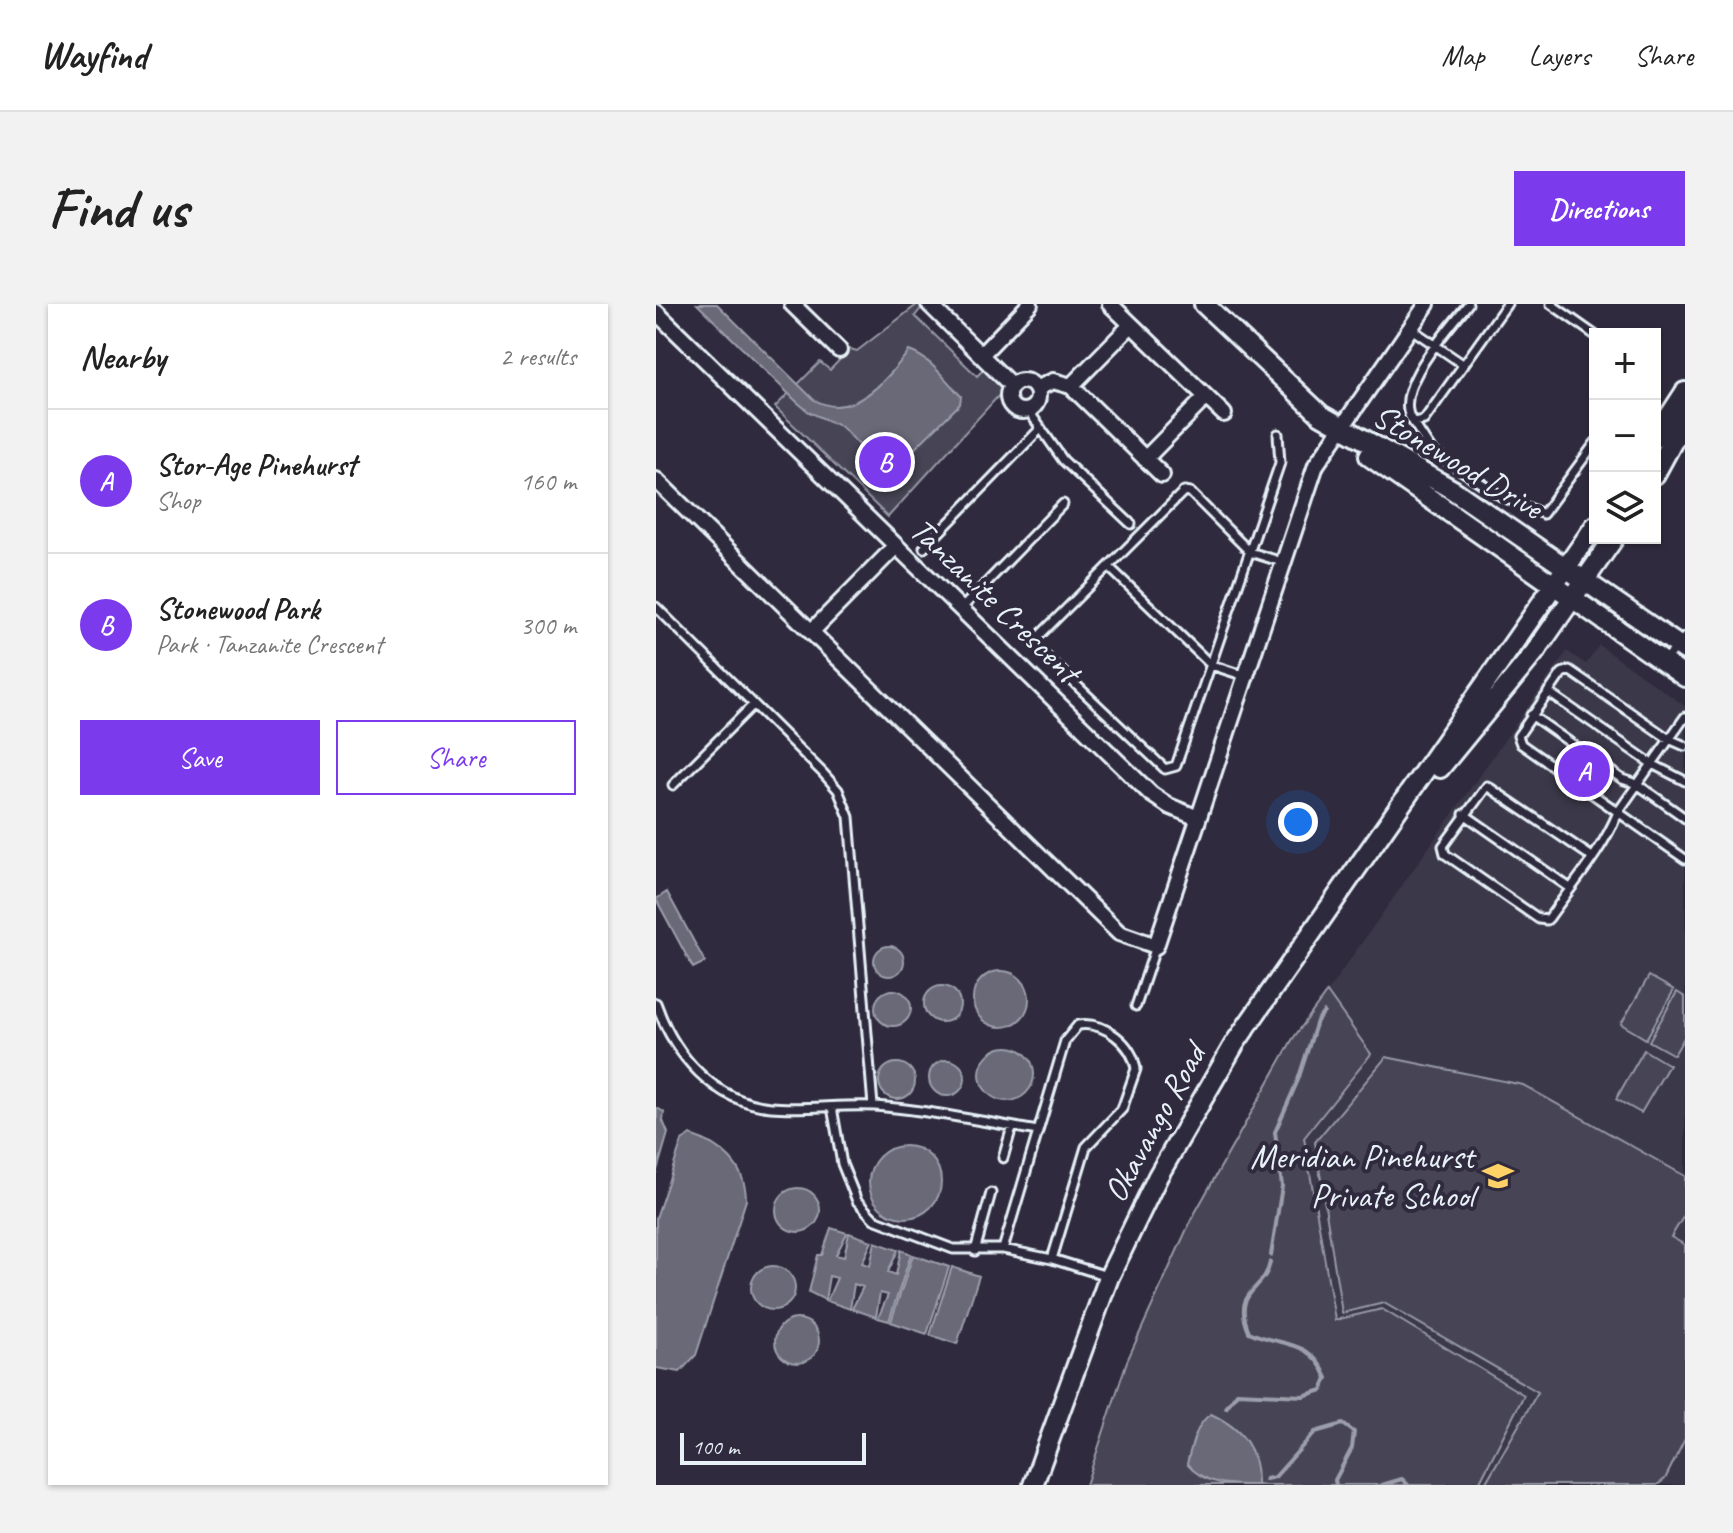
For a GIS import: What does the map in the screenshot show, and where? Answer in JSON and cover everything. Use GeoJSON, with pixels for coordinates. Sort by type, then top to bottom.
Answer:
{"type":"FeatureCollection","features":[{"type":"Feature","properties":{"kind":"main road","name":"Stonewood Drive"},"geometry":{"type":"LineString","coordinates":[[1204,304],[1308,405],[1340,428],[1453,490],[1682,644]]}},
{"type":"Feature","properties":{"kind":"main road"},"geometry":{"type":"LineString","coordinates":[[1661,429],[1685,392]]}},
{"type":"Feature","properties":{"kind":"main road"},"geometry":{"type":"LineString","coordinates":[[1656,472],[1685,419]]}},
{"type":"Feature","properties":{"kind":"main road","name":"Stonewood Drive"},"geometry":{"type":"LineString","coordinates":[[1340,428],[1363,452],[1685,677]]}},
{"type":"Feature","properties":{"kind":"main road","name":"Okavango Road"},"geometry":{"type":"LineString","coordinates":[[1033,1485],[1109,1277],[1158,1176],[1235,1043],[1589,535]]}},
{"type":"Feature","properties":{"kind":"main road","name":"Okavango Road"},"geometry":{"type":"LineString","coordinates":[[1389,823],[1459,745],[1535,652],[1610,544]]}},
{"type":"Feature","properties":{"kind":"street"},"geometry":{"type":"LineString","coordinates":[[792,304],[839,350]]}},
{"type":"Feature","properties":{"kind":"street"},"geometry":{"type":"LineString","coordinates":[[929,304],[1012,386]]}},
{"type":"Feature","properties":{"kind":"street"},"geometry":{"type":"LineString","coordinates":[[981,355],[1030,304]]}},
{"type":"Feature","properties":{"kind":"street"},"geometry":{"type":"LineString","coordinates":[[1110,304],[1224,414]]}},
{"type":"Feature","properties":{"kind":"street"},"geometry":{"type":"LineString","coordinates":[[656,480],[1119,933],[1156,946],[1316,465],[1427,304]]}},
{"type":"Feature","properties":{"kind":"street","name":"Tanzanite Crescent"},"geometry":{"type":"LineString","coordinates":[[656,312],[1151,794],[1169,806],[1198,818]]}},
{"type":"Feature","properties":{"kind":"street"},"geometry":{"type":"LineString","coordinates":[[1071,386],[1131,325]]}},
{"type":"Feature","properties":{"kind":"street"},"geometry":{"type":"LineString","coordinates":[[1036,389],[1053,381],[1071,386],[1162,475]]}},
{"type":"Feature","properties":{"kind":"street"},"geometry":{"type":"LineString","coordinates":[[1028,382],[1036,389],[1038,399],[1028,410],[1018,410],[1010,404],[1008,394],[1012,386],[1028,382]]}},
{"type":"Feature","properties":{"kind":"street"},"geometry":{"type":"LineString","coordinates":[[1145,459],[1206,397]]}},
{"type":"Feature","properties":{"kind":"street"},"geometry":{"type":"LineString","coordinates":[[811,632],[896,546]]}},
{"type":"Feature","properties":{"kind":"lane"},"geometry":{"type":"LineString","coordinates":[[1468,304],[1410,385],[1406,408],[1432,451],[1510,501],[1543,514],[1589,451]]}},
{"type":"Feature","properties":{"kind":"lane"},"geometry":{"type":"LineString","coordinates":[[1413,422],[1424,420],[1507,304]]}},
{"type":"Feature","properties":{"kind":"lane"},"geometry":{"type":"LineString","coordinates":[[1551,304],[1589,331]]}},
{"type":"Feature","properties":{"kind":"lane"},"geometry":{"type":"LineString","coordinates":[[1410,328],[1464,365]]}},
{"type":"Feature","properties":{"kind":"lane"},"geometry":{"type":"LineString","coordinates":[[1028,410],[1063,460],[1131,524]]}},
{"type":"Feature","properties":{"kind":"lane"},"geometry":{"type":"LineString","coordinates":[[924,548],[1040,429]]}},
{"type":"Feature","properties":{"kind":"lane"},"geometry":{"type":"LineString","coordinates":[[1278,434],[1280,463],[1250,552],[1176,766],[1165,769],[1032,643],[1184,491],[1190,492],[1250,552],[1282,562]]}},
{"type":"Feature","properties":{"kind":"lane"},"geometry":{"type":"LineString","coordinates":[[961,609],[1063,504]]}},
{"type":"Feature","properties":{"kind":"lane"},"geometry":{"type":"LineString","coordinates":[[1109,567],[1211,665],[1245,676]]}},
{"type":"Feature","properties":{"kind":"lane"},"geometry":{"type":"LineString","coordinates":[[656,607],[838,790],[849,817],[873,1106]]}},
{"type":"Feature","properties":{"kind":"lane"},"geometry":{"type":"LineString","coordinates":[[1663,662],[1682,644]]}},
{"type":"Feature","properties":{"kind":"lane"},"geometry":{"type":"LineString","coordinates":[[1684,742],[1669,739],[1572,671],[1564,671],[1519,733],[1519,742],[1685,859]]}},
{"type":"Feature","properties":{"kind":"lane"},"geometry":{"type":"LineString","coordinates":[[1548,692],[1652,764],[1685,781]]}},
{"type":"Feature","properties":{"kind":"lane"},"geometry":{"type":"LineString","coordinates":[[673,785],[753,705]]}},
{"type":"Feature","properties":{"kind":"lane"},"geometry":{"type":"LineString","coordinates":[[1531,715],[1622,779],[1637,784],[1685,818]]}},
{"type":"Feature","properties":{"kind":"lane"},"geometry":{"type":"LineString","coordinates":[[1592,857],[1489,786],[1482,789],[1444,843],[1445,854],[1542,920],[1549,918],[1592,857],[1611,829],[1618,812],[1685,717]]}},
{"type":"Feature","properties":{"kind":"lane"},"geometry":{"type":"LineString","coordinates":[[1464,814],[1570,888]]}},
{"type":"Feature","properties":{"kind":"lane"},"geometry":{"type":"LineString","coordinates":[[1136,1006],[1156,946]]}},
{"type":"Feature","properties":{"kind":"lane"},"geometry":{"type":"LineString","coordinates":[[656,1003],[678,1047],[714,1087],[757,1105],[873,1106],[1038,1131]]}},
{"type":"Feature","properties":{"kind":"lane"},"geometry":{"type":"LineString","coordinates":[[1003,1249],[1070,1032],[1087,1024],[1108,1031],[1130,1052],[1136,1069],[1122,1109],[1086,1147],[1052,1259]]}},
{"type":"Feature","properties":{"kind":"lane"},"geometry":{"type":"LineString","coordinates":[[832,1107],[842,1164],[865,1212],[885,1226],[953,1249],[1003,1249],[1052,1259],[1109,1277]]}},
{"type":"Feature","properties":{"kind":"lane"},"geometry":{"type":"LineString","coordinates":[[1003,1158],[1012,1127]]}},
{"type":"Feature","properties":{"kind":"lane"},"geometry":{"type":"LineString","coordinates":[[975,1251],[991,1193]]}},
{"type":"Feature","properties":{"kind":"shaded area"},"geometry":{"type":"Polygon","coordinates":[[[918,304],[923,306],[915,316],[977,376],[986,367],[1001,382],[1002,392],[888,517],[775,407],[820,362],[830,370],[850,349],[857,351],[918,304]]]}},
{"type":"Feature","properties":{"kind":"shaded area","name":"Meridian Pinehurst Private School"},"geometry":{"type":"Polygon","coordinates":[[[1599,645],[1685,706],[1685,1485],[1478,1485],[1424,1336],[1382,1309],[1335,1321],[1304,1138],[1371,1055],[1327,992],[1567,651],[1586,664],[1599,645]]]}},
{"type":"Feature","properties":{"kind":"shaded area"},"geometry":{"type":"Polygon","coordinates":[[[1649,976],[1674,990],[1646,1039],[1621,1024],[1649,976]]]}},
{"type":"Feature","properties":{"kind":"shaded area"},"geometry":{"type":"Polygon","coordinates":[[[1327,992],[1371,1054],[1304,1138],[1335,1320],[1382,1309],[1524,1395],[1478,1485],[1086,1485],[1127,1361],[1191,1220],[1292,1040],[1327,992]]]}},
{"type":"Feature","properties":{"kind":"shaded area"},"geometry":{"type":"Polygon","coordinates":[[[1677,992],[1685,997],[1685,1036],[1674,1055],[1649,1041],[1677,992]]]}},
{"type":"Feature","properties":{"kind":"shaded area"},"geometry":{"type":"Polygon","coordinates":[[[1644,1050],[1669,1065],[1641,1113],[1616,1099],[1644,1050]]]}},
{"type":"Feature","properties":{"kind":"shaded area"},"geometry":{"type":"Polygon","coordinates":[[[1386,1057],[1523,1085],[1685,1176],[1685,1214],[1671,1237],[1685,1245],[1685,1439],[1665,1479],[1657,1485],[1491,1485],[1486,1482],[1538,1392],[1384,1303],[1342,1313],[1315,1142],[1386,1057]]]}},
{"type":"Feature","properties":{"kind":"water"},"geometry":{"type":"Polygon","coordinates":[[[697,304],[717,304],[813,399],[827,405],[841,406],[867,395],[909,351],[937,370],[961,396],[960,404],[892,471],[883,470],[842,427],[809,412],[797,402],[697,304]]]}},
{"type":"Feature","properties":{"kind":"water"},"geometry":{"type":"Polygon","coordinates":[[[667,892],[705,962],[693,968],[656,899],[667,892]]]}},
{"type":"Feature","properties":{"kind":"water"},"geometry":{"type":"Polygon","coordinates":[[[889,946],[900,950],[904,961],[900,972],[889,976],[878,972],[874,961],[878,950],[889,946]]]}},
{"type":"Feature","properties":{"kind":"water"},"geometry":{"type":"Polygon","coordinates":[[[1001,971],[1021,979],[1029,999],[1021,1019],[1001,1027],[981,1019],[973,999],[981,979],[1001,971]]]}},
{"type":"Feature","properties":{"kind":"water"},"geometry":{"type":"Polygon","coordinates":[[[942,986],[955,991],[960,1004],[955,1017],[942,1022],[929,1017],[924,1004],[929,991],[942,986]]]}},
{"type":"Feature","properties":{"kind":"water"},"geometry":{"type":"Polygon","coordinates":[[[893,990],[906,995],[911,1008],[906,1021],[893,1026],[880,1021],[875,1008],[880,995],[893,990]]]}},
{"type":"Feature","properties":{"kind":"water"},"geometry":{"type":"Polygon","coordinates":[[[1007,1047],[1026,1055],[1034,1074],[1026,1093],[1007,1101],[988,1093],[980,1074],[988,1055],[1007,1047]]]}},
{"type":"Feature","properties":{"kind":"water"},"geometry":{"type":"Polygon","coordinates":[[[947,1060],[960,1065],[965,1078],[960,1091],[947,1096],[934,1091],[929,1078],[934,1065],[947,1060]]]}},
{"type":"Feature","properties":{"kind":"water"},"geometry":{"type":"Polygon","coordinates":[[[897,1063],[910,1068],[915,1081],[910,1094],[897,1099],[884,1094],[879,1081],[884,1068],[897,1063]]]}},
{"type":"Feature","properties":{"kind":"water"},"geometry":{"type":"Polygon","coordinates":[[[657,1108],[664,1112],[663,1121],[668,1133],[656,1174],[657,1108]]]}},
{"type":"Feature","properties":{"kind":"water"},"geometry":{"type":"Polygon","coordinates":[[[690,1135],[702,1139],[730,1158],[742,1177],[746,1200],[696,1355],[680,1372],[656,1368],[656,1218],[682,1141],[690,1135]]]}},
{"type":"Feature","properties":{"kind":"water"},"geometry":{"type":"Polygon","coordinates":[[[905,1146],[925,1152],[935,1162],[941,1182],[935,1202],[925,1212],[905,1218],[885,1212],[875,1202],[869,1182],[875,1162],[885,1152],[905,1146]]]}},
{"type":"Feature","properties":{"kind":"water"},"geometry":{"type":"Polygon","coordinates":[[[798,1188],[814,1194],[820,1210],[814,1226],[798,1232],[782,1226],[776,1210],[782,1194],[798,1188]]]}},
{"type":"Feature","properties":{"kind":"water"},"geometry":{"type":"Polygon","coordinates":[[[831,1228],[847,1233],[836,1255],[844,1257],[849,1233],[872,1241],[862,1263],[870,1266],[875,1242],[898,1250],[888,1272],[896,1275],[901,1250],[911,1254],[889,1321],[878,1318],[888,1295],[880,1293],[876,1317],[852,1309],[863,1287],[854,1284],[850,1309],[827,1301],[837,1278],[829,1276],[825,1300],[809,1292],[818,1255],[822,1255],[831,1228]]]}},
{"type":"Feature","properties":{"kind":"water"},"geometry":{"type":"Polygon","coordinates":[[[913,1255],[949,1267],[927,1334],[891,1322],[913,1255]]]}},
{"type":"Feature","properties":{"kind":"water"},"geometry":{"type":"Polygon","coordinates":[[[773,1266],[789,1272],[795,1288],[789,1304],[773,1310],[757,1304],[751,1288],[757,1272],[773,1266]]]}},
{"type":"Feature","properties":{"kind":"water"},"geometry":{"type":"Polygon","coordinates":[[[952,1267],[979,1276],[957,1344],[930,1335],[952,1267]]]}},
{"type":"Feature","properties":{"kind":"water"},"geometry":{"type":"Polygon","coordinates":[[[797,1319],[813,1325],[819,1341],[813,1357],[797,1363],[781,1357],[775,1341],[781,1325],[797,1319]]]}},
{"type":"Feature","properties":{"kind":"water"},"geometry":{"type":"Polygon","coordinates":[[[1211,1414],[1232,1426],[1246,1442],[1255,1461],[1257,1485],[1209,1480],[1187,1464],[1198,1430],[1211,1414]]]}},
{"type":"Feature","properties":{"kind":"waterway"},"geometry":{"type":"LineString","coordinates":[[1271,1255],[1282,1186],[1275,1132],[1298,1080],[1317,1021],[1324,1012]]}},
{"type":"Feature","properties":{"kind":"waterway"},"geometry":{"type":"LineString","coordinates":[[1226,1408],[1237,1393],[1303,1396],[1322,1390],[1327,1378],[1320,1365],[1303,1349],[1249,1332],[1245,1318],[1246,1299],[1262,1280],[1270,1262]]}},
{"type":"Feature","properties":{"kind":"waterway"},"geometry":{"type":"LineString","coordinates":[[1266,1479],[1275,1477],[1315,1432],[1343,1424],[1354,1432],[1352,1448],[1335,1480],[1336,1485]]}},
{"type":"Feature","properties":{"kind":"waterway"},"geometry":{"type":"LineString","coordinates":[[1382,1485],[1402,1479],[1408,1485]]}},
{"type":"Feature","properties":{"kind":"place","name":"Stonewood Park"},"geometry":{"type":"Point","coordinates":[885,462]}},
{"type":"Feature","properties":{"kind":"place","name":"Stor-Age Pinehurst"},"geometry":{"type":"Point","coordinates":[1584,771]}},
{"type":"Feature","properties":{"kind":"place","name":"Meridian Pinehurst Private School"},"geometry":{"type":"Point","coordinates":[1498,1176]}}]}
